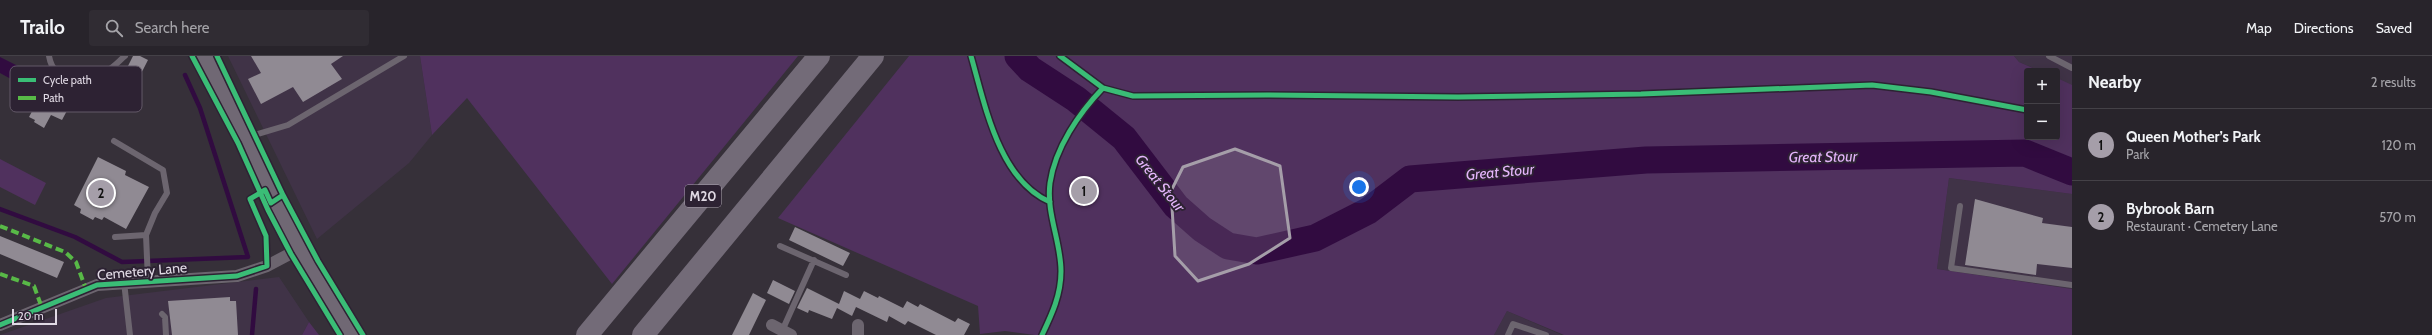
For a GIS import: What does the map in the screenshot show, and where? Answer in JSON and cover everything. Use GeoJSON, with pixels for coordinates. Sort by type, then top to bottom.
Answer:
{"type":"FeatureCollection","features":[{"type":"Feature","properties":{"kind":"highway"},"geometry":{"type":"LineString","coordinates":[[192,56],[242,141]]}},
{"type":"Feature","properties":{"kind":"highway"},"geometry":{"type":"LineString","coordinates":[[203,56],[242,141],[268,210],[354,335]]}},
{"type":"Feature","properties":{"kind":"highway","name":"M20"},"geometry":{"type":"LineString","coordinates":[[587,335],[819,56]]}},
{"type":"Feature","properties":{"kind":"highway"},"geometry":{"type":"LineString","coordinates":[[643,335],[874,56]]}},
{"type":"Feature","properties":{"kind":"highway"},"geometry":{"type":"LineString","coordinates":[[296,251],[340,335]]}},
{"type":"Feature","properties":{"kind":"street","name":"Cemetery Lane"},"geometry":{"type":"LineString","coordinates":[[0,324],[97,285],[124,282],[148,275],[237,276],[267,266],[296,251]]}},
{"type":"Feature","properties":{"kind":"lane"},"geometry":{"type":"LineString","coordinates":[[49,56],[54,66]]}},
{"type":"Feature","properties":{"kind":"lane"},"geometry":{"type":"LineString","coordinates":[[114,66],[125,56]]}},
{"type":"Feature","properties":{"kind":"lane"},"geometry":{"type":"LineString","coordinates":[[242,141],[288,125],[404,56]]}},
{"type":"Feature","properties":{"kind":"lane"},"geometry":{"type":"LineString","coordinates":[[2050,56],[2071,66]]}},
{"type":"Feature","properties":{"kind":"lane"},"geometry":{"type":"LineString","coordinates":[[114,141],[163,170],[167,193],[155,213],[146,235],[148,275]]}},
{"type":"Feature","properties":{"kind":"lane"},"geometry":{"type":"LineString","coordinates":[[1960,206],[1951,268],[2072,285]]}},
{"type":"Feature","properties":{"kind":"lane"},"geometry":{"type":"LineString","coordinates":[[115,237],[146,235]]}},
{"type":"Feature","properties":{"kind":"lane"},"geometry":{"type":"LineString","coordinates":[[780,246],[846,275]]}},
{"type":"Feature","properties":{"kind":"lane"},"geometry":{"type":"LineString","coordinates":[[782,330],[814,260]]}},
{"type":"Feature","properties":{"kind":"lane"},"geometry":{"type":"LineString","coordinates":[[124,282],[130,335]]}},
{"type":"Feature","properties":{"kind":"lane"},"geometry":{"type":"LineString","coordinates":[[162,314],[165,317],[166,335]]}},
{"type":"Feature","properties":{"kind":"lane"},"geometry":{"type":"LineString","coordinates":[[1508,335],[1513,324],[1546,335]]}},
{"type":"Feature","properties":{"kind":"highlighted area"},"geometry":{"type":"Polygon","coordinates":[[[1235,149],[1280,166],[1290,238],[1249,264],[1198,281],[1175,256],[1171,191],[1183,167],[1235,149]]]}},
{"type":"Feature","properties":{"kind":"shaded area"},"geometry":{"type":"Polygon","coordinates":[[[228,56],[420,56],[432,135],[409,163],[317,239],[228,56]]]}},
{"type":"Feature","properties":{"kind":"shaded area"},"geometry":{"type":"Polygon","coordinates":[[[420,56],[798,56],[612,284],[467,98],[432,135],[420,56]]]}},
{"type":"Feature","properties":{"kind":"shaded area"},"geometry":{"type":"Polygon","coordinates":[[[909,56],[2014,56],[2019,62],[2033,68],[2024,68],[2024,140],[2060,140],[2060,79],[2072,85],[2072,194],[1949,178],[1937,269],[2072,289],[2072,335],[1564,335],[1507,311],[1494,335],[1035,335],[1005,331],[980,334],[978,306],[778,218],[909,56]]]}},
{"type":"Feature","properties":{"kind":"shaded area"},"geometry":{"type":"Polygon","coordinates":[[[2014,56],[2072,56],[2072,86],[2060,80],[2060,68],[2033,68],[2019,62],[2014,56]]]}},
{"type":"Feature","properties":{"kind":"shaded area"},"geometry":{"type":"Polygon","coordinates":[[[0,57],[18,66],[10,66],[10,78],[0,73],[0,57]]]}},
{"type":"Feature","properties":{"kind":"shaded area"},"geometry":{"type":"Polygon","coordinates":[[[0,159],[46,183],[35,205],[0,187],[0,159]]]}},
{"type":"Feature","properties":{"kind":"shaded area"},"geometry":{"type":"Polygon","coordinates":[[[1949,178],[2072,194],[2072,289],[1937,269],[1949,178]]]}},
{"type":"Feature","properties":{"kind":"shaded area"},"geometry":{"type":"Polygon","coordinates":[[[279,277],[309,322],[302,335],[0,335],[106,298],[279,277]]]}},
{"type":"Feature","properties":{"kind":"shaded area"},"geometry":{"type":"Polygon","coordinates":[[[1507,311],[1562,335],[1494,335],[1507,311]]]}},
{"type":"Feature","properties":{"kind":"shaded area"},"geometry":{"type":"Polygon","coordinates":[[[309,322],[319,335],[302,335],[309,322]]]}},
{"type":"Feature","properties":{"kind":"building"},"geometry":{"type":"Polygon","coordinates":[[[133,56],[140,56],[148,60],[142,72],[142,66],[128,66],[133,56]]]}},
{"type":"Feature","properties":{"kind":"building"},"geometry":{"type":"Polygon","coordinates":[[[251,56],[343,56],[331,64],[342,79],[303,102],[293,87],[261,104],[248,79],[261,73],[251,56]]]}},
{"type":"Feature","properties":{"kind":"building"},"geometry":{"type":"Polygon","coordinates":[[[32,112],[66,112],[62,120],[51,115],[44,128],[29,117],[32,112]]]}},
{"type":"Feature","properties":{"kind":"building"},"geometry":{"type":"Polygon","coordinates":[[[98,157],[126,171],[125,175],[149,187],[126,229],[104,217],[102,220],[95,217],[93,220],[80,213],[81,209],[74,205],[98,157]]]}},
{"type":"Feature","properties":{"kind":"building"},"geometry":{"type":"Polygon","coordinates":[[[1975,199],[2043,218],[2042,223],[2072,227],[2072,268],[2037,264],[2036,275],[1965,265],[1975,199]]]}},
{"type":"Feature","properties":{"kind":"building"},"geometry":{"type":"Polygon","coordinates":[[[795,227],[850,253],[843,266],[789,240],[795,227]]]}},
{"type":"Feature","properties":{"kind":"building"},"geometry":{"type":"Polygon","coordinates":[[[0,236],[64,262],[57,278],[0,254],[0,236]]]}},
{"type":"Feature","properties":{"kind":"building"},"geometry":{"type":"Polygon","coordinates":[[[773,280],[795,291],[789,304],[767,293],[773,280]]]}},
{"type":"Feature","properties":{"kind":"building"},"geometry":{"type":"Polygon","coordinates":[[[807,288],[839,304],[844,291],[860,299],[864,291],[878,298],[879,296],[903,308],[907,301],[918,307],[920,304],[955,322],[958,318],[970,324],[964,335],[936,335],[908,321],[905,325],[889,316],[887,322],[856,307],[852,316],[837,308],[832,319],[809,310],[808,313],[797,308],[807,288]]]}},
{"type":"Feature","properties":{"kind":"building"},"geometry":{"type":"Polygon","coordinates":[[[753,293],[766,300],[749,335],[732,335],[753,293]]]}},
{"type":"Feature","properties":{"kind":"building"},"geometry":{"type":"Polygon","coordinates":[[[230,297],[230,301],[236,301],[238,335],[172,335],[168,301],[230,297]]]}},
{"type":"Feature","properties":{"kind":"waterway","name":"Great Stour"},"geometry":{"type":"LineString","coordinates":[[1018,56],[1030,69],[1076,99],[1124,138],[1176,206],[1202,229],[1228,246],[1257,251],[1315,238],[1368,211],[1410,179],[1646,160],[2025,153],[2072,172]]}},
{"type":"Feature","properties":{"kind":"waterway"},"geometry":{"type":"LineString","coordinates":[[0,209],[75,237],[122,262],[248,257],[200,108],[185,75]]}},
{"type":"Feature","properties":{"kind":"waterway"},"geometry":{"type":"LineString","coordinates":[[252,335],[256,289]]}},
{"type":"Feature","properties":{"kind":"marked path"},"geometry":{"type":"LineString","coordinates":[[0,226],[65,252],[76,262],[86,289]]}},
{"type":"Feature","properties":{"kind":"marked path"},"geometry":{"type":"LineString","coordinates":[[0,274],[34,286],[42,308]]}},
{"type":"Feature","properties":{"kind":"cycle path"},"geometry":{"type":"LineString","coordinates":[[192,56],[238,143],[268,210],[291,254],[340,335]]}},
{"type":"Feature","properties":{"kind":"cycle path"},"geometry":{"type":"LineString","coordinates":[[217,56],[283,195],[318,261],[363,335]]}},
{"type":"Feature","properties":{"kind":"cycle path"},"geometry":{"type":"LineString","coordinates":[[971,56],[989,118],[1006,159],[1018,177],[1033,191],[1050,202]]}},
{"type":"Feature","properties":{"kind":"cycle path"},"geometry":{"type":"LineString","coordinates":[[1060,56],[1103,88],[1133,96],[1267,95],[1458,97],[1641,94],[1872,85],[1931,92],[2024,109]]}},
{"type":"Feature","properties":{"kind":"cycle path"},"geometry":{"type":"LineString","coordinates":[[1042,335],[1058,296],[1061,280],[1059,249],[1049,194],[1053,170],[1057,157],[1069,132],[1085,108],[1103,88]]}},
{"type":"Feature","properties":{"kind":"cycle path"},"geometry":{"type":"LineString","coordinates":[[0,325],[97,285],[237,276],[267,266],[266,236],[250,199],[265,190],[271,203],[283,195]]}},
{"type":"Feature","properties":{"kind":"place","name":"Queen Mother’s Park"},"geometry":{"type":"Point","coordinates":[1084,191]}},
{"type":"Feature","properties":{"kind":"place","name":"Bybrook Barn"},"geometry":{"type":"Point","coordinates":[101,193]}}]}
